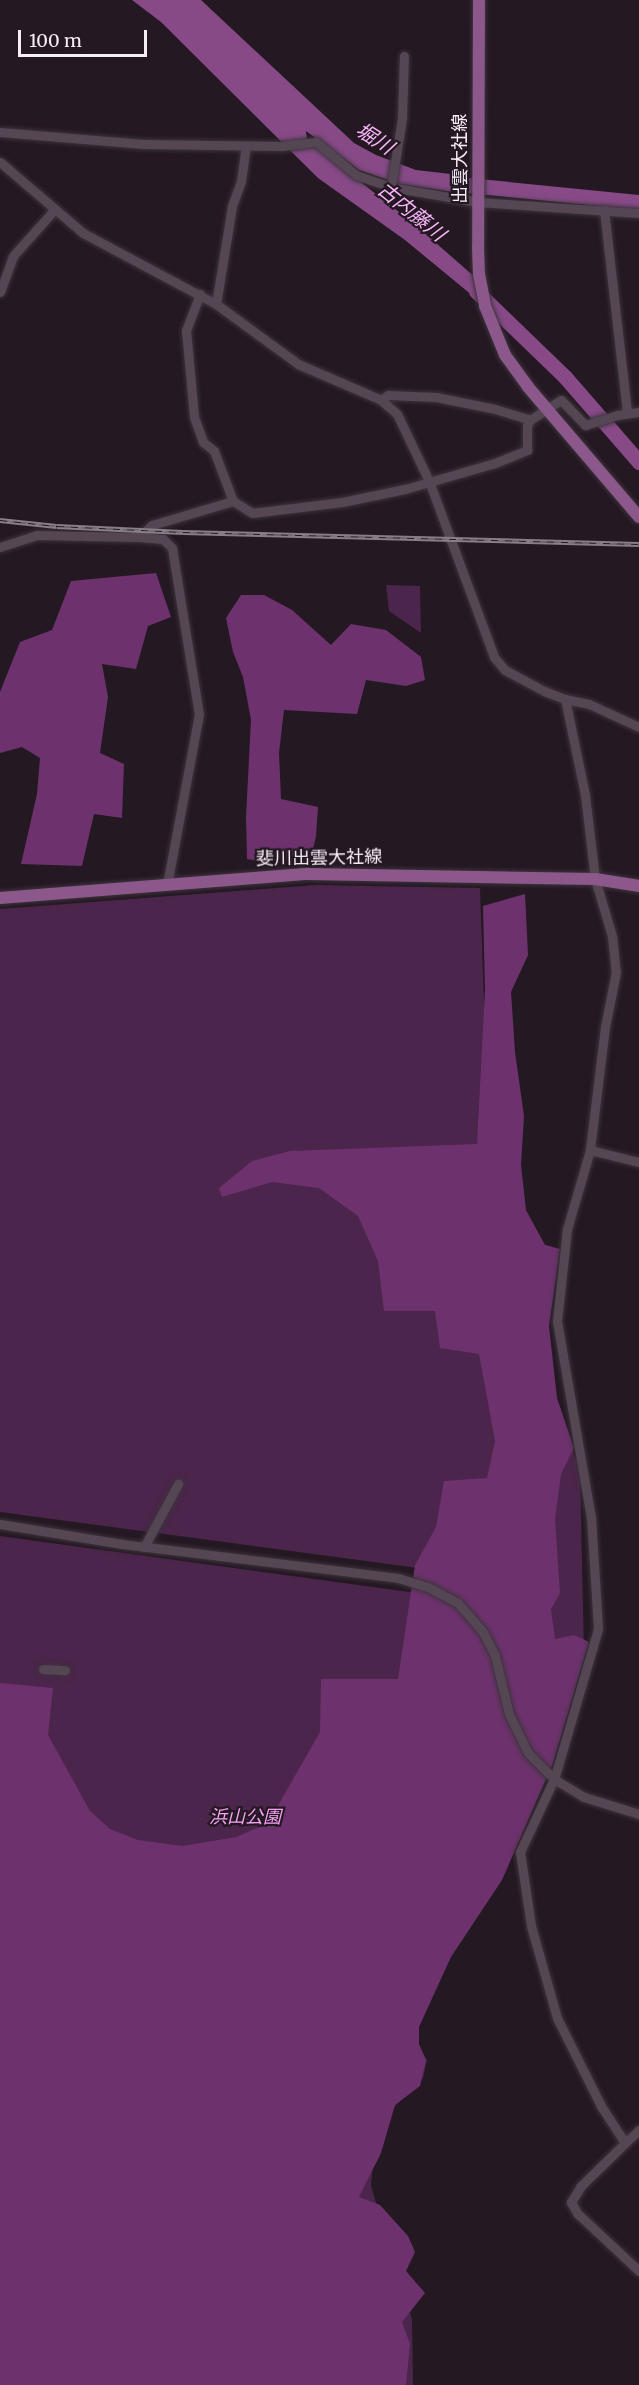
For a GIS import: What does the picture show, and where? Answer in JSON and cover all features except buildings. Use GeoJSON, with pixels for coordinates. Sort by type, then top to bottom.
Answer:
{"type":"FeatureCollection","features":[{"type":"Feature","properties":{"kind":"main road","name":"出雲大社線"},"geometry":{"type":"LineString","coordinates":[[478,0],[479,274],[494,331],[505,355],[548,410],[639,517]]}},
{"type":"Feature","properties":{"kind":"main road","name":"斐川出雲大社線"},"geometry":{"type":"LineString","coordinates":[[0,898],[308,874],[595,879],[639,886]]}},
{"type":"Feature","properties":{"kind":"street"},"geometry":{"type":"LineString","coordinates":[[392,185],[402,118],[404,56]]}},
{"type":"Feature","properties":{"kind":"street"},"geometry":{"type":"LineString","coordinates":[[0,132],[144,144],[282,146],[316,142],[356,175],[392,185],[478,199],[639,213]]}},
{"type":"Feature","properties":{"kind":"street"},"geometry":{"type":"LineString","coordinates":[[216,304],[232,206],[241,181],[246,146]]}},
{"type":"Feature","properties":{"kind":"street"},"geometry":{"type":"LineString","coordinates":[[0,162],[55,209],[100,243],[200,294],[298,364],[381,400],[397,414],[429,481],[494,657],[505,670],[544,692],[589,704],[639,727]]}},
{"type":"Feature","properties":{"kind":"street"},"geometry":{"type":"LineString","coordinates":[[0,292],[13,256],[55,209]]}},
{"type":"Feature","properties":{"kind":"street"},"geometry":{"type":"LineString","coordinates":[[604,210],[627,413]]}},
{"type":"Feature","properties":{"kind":"street"},"geometry":{"type":"LineString","coordinates":[[200,294],[186,330],[194,417],[203,442],[213,450],[233,501],[252,513],[342,502],[495,463],[527,450],[526,426],[530,420],[561,400],[585,425],[617,415],[639,412]]}},
{"type":"Feature","properties":{"kind":"street"},"geometry":{"type":"LineString","coordinates":[[381,400],[388,395],[436,397],[495,409],[530,420]]}},
{"type":"Feature","properties":{"kind":"street"},"geometry":{"type":"LineString","coordinates":[[139,537],[152,525],[233,501]]}},
{"type":"Feature","properties":{"kind":"street"},"geometry":{"type":"LineString","coordinates":[[0,547],[36,535],[163,539],[172,548],[199,714],[167,885]]}},
{"type":"Feature","properties":{"kind":"street"},"geometry":{"type":"LineString","coordinates":[[565,699],[566,713],[585,795],[595,879],[612,936],[616,972],[604,1027],[590,1150],[567,1229],[557,1321],[591,1517],[598,1629],[554,1779],[520,1852],[531,1926],[557,2018],[601,2106],[624,2143]]}},
{"type":"Feature","properties":{"kind":"street"},"geometry":{"type":"LineString","coordinates":[[590,1150],[639,1162]]}},
{"type":"Feature","properties":{"kind":"street"},"geometry":{"type":"LineString","coordinates":[[144,1547],[178,1484]]}},
{"type":"Feature","properties":{"kind":"street"},"geometry":{"type":"LineString","coordinates":[[0,1524],[144,1547],[398,1578],[428,1587],[458,1603],[483,1632],[495,1656],[516,1734],[528,1753],[554,1779],[584,1797],[639,1814]]}},
{"type":"Feature","properties":{"kind":"street"},"geometry":{"type":"LineString","coordinates":[[42,1669],[64,1670]]}},
{"type":"Feature","properties":{"kind":"street"},"geometry":{"type":"LineString","coordinates":[[639,2130],[581,2186],[571,2202],[577,2213],[639,2271]]}},
{"type":"Feature","properties":{"kind":"green space"},"geometry":{"type":"Polygon","coordinates":[[[386,585],[420,586],[421,633],[389,611],[386,585]]]}},
{"type":"Feature","properties":{"kind":"green space"},"geometry":{"type":"Polygon","coordinates":[[[316,885],[480,888],[486,1060],[513,1235],[553,1247],[543,1324],[551,1396],[580,1470],[584,1651],[547,1760],[418,1568],[0,1512],[0,909],[316,885]]]}},
{"type":"Feature","properties":{"kind":"green space","name":"浜山公園"},"geometry":{"type":"Polygon","coordinates":[[[0,1536],[417,1593],[457,1941],[413,2040],[427,2060],[423,2078],[395,2106],[374,2150],[371,2186],[412,2319],[413,2385],[0,2385],[0,1536]]]}},
{"type":"Feature","properties":{"kind":"shaded area"},"geometry":{"type":"Polygon","coordinates":[[[132,0],[201,0],[354,143],[376,155],[416,170],[468,176],[468,187],[460,193],[400,184],[359,170],[306,131],[307,140],[413,223],[476,278],[479,301],[405,240],[318,178],[161,22],[132,0]]]}},
{"type":"Feature","properties":{"kind":"shaded area"},"geometry":{"type":"Polygon","coordinates":[[[156,573],[171,617],[148,626],[136,669],[102,664],[108,697],[100,753],[124,764],[122,818],[94,814],[82,866],[21,864],[37,794],[40,758],[22,747],[0,753],[0,692],[20,642],[52,630],[71,581],[156,573]]]}},
{"type":"Feature","properties":{"kind":"shaded area"},"geometry":{"type":"Polygon","coordinates":[[[241,595],[264,595],[292,610],[331,645],[351,624],[386,630],[421,657],[425,680],[406,686],[366,680],[357,714],[284,710],[279,753],[281,799],[318,807],[316,836],[311,859],[264,862],[247,859],[246,817],[251,720],[243,677],[233,652],[226,618],[241,595]]]}},
{"type":"Feature","properties":{"kind":"shaded area","name":"浜山公園"},"geometry":{"type":"Polygon","coordinates":[[[525,894],[528,955],[511,992],[515,1052],[524,1116],[521,1165],[526,1210],[545,1245],[560,1249],[549,1326],[557,1398],[574,1448],[561,1474],[555,1519],[560,1593],[551,1609],[555,1639],[574,1635],[589,1642],[553,1763],[502,1880],[451,1957],[419,2027],[419,2044],[426,2060],[420,2086],[395,2105],[381,2153],[359,2197],[380,2205],[408,2236],[415,2252],[406,2271],[425,2293],[402,2322],[410,2344],[406,2385],[0,2385],[0,1683],[53,1688],[48,1735],[90,1811],[110,1829],[138,1840],[182,1846],[236,1837],[259,1827],[276,1809],[320,1732],[321,1679],[398,1679],[415,1565],[436,1527],[444,1481],[487,1478],[495,1441],[479,1354],[440,1348],[435,1311],[384,1311],[378,1261],[358,1216],[319,1188],[272,1182],[222,1197],[219,1188],[252,1161],[290,1151],[477,1144],[485,990],[483,906],[525,894]]]}},
{"type":"Feature","properties":{"kind":"waterway","name":"堀川"},"geometry":{"type":"LineString","coordinates":[[448,183],[639,202]]}},
{"type":"Feature","properties":{"kind":"waterway","name":"古内藤川"},"geometry":{"type":"LineString","coordinates":[[476,291],[565,377],[639,462]]}},
{"type":"Feature","properties":{"kind":"railway"},"geometry":{"type":"LineString","coordinates":[[0,520],[57,526],[183,532],[639,544]]}}]}
